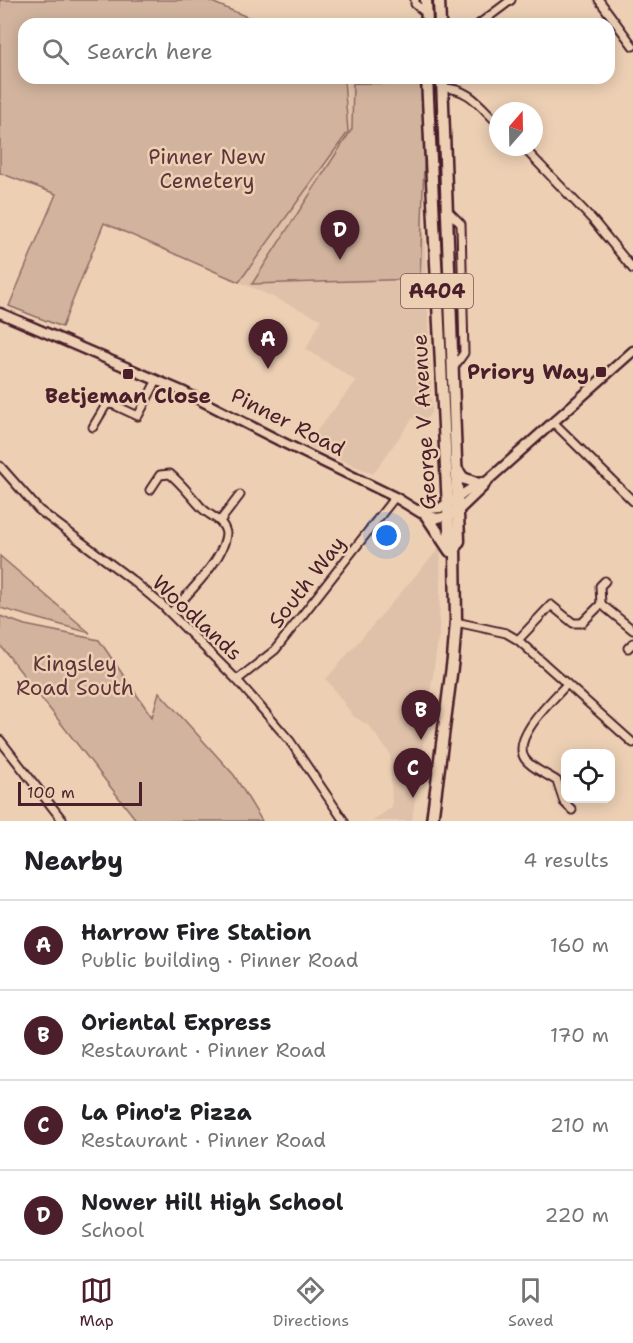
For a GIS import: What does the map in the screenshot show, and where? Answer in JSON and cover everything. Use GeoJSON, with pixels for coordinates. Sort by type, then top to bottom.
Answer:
{"type":"FeatureCollection","features":[{"type":"Feature","properties":{"kind":"main road"},"geometry":{"type":"LineString","coordinates":[[426,0],[427,18]]}},
{"type":"Feature","properties":{"kind":"main road"},"geometry":{"type":"LineString","coordinates":[[439,0],[440,18]]}},
{"type":"Feature","properties":{"kind":"main road","name":"George V Avenue"},"geometry":{"type":"LineString","coordinates":[[427,84],[448,510],[450,541],[455,552]]}},
{"type":"Feature","properties":{"kind":"main road","name":"George V Avenue"},"geometry":{"type":"LineString","coordinates":[[442,84],[459,504]]}},
{"type":"Feature","properties":{"kind":"main road"},"geometry":{"type":"LineString","coordinates":[[435,273],[449,266]]}},
{"type":"Feature","properties":{"kind":"main road"},"geometry":{"type":"LineString","coordinates":[[458,471],[465,480],[482,483]]}},
{"type":"Feature","properties":{"kind":"main road","name":"A404"},"geometry":{"type":"LineString","coordinates":[[432,821],[448,704],[456,622],[455,552],[459,541],[459,504]]}},
{"type":"Feature","properties":{"kind":"main road"},"geometry":{"type":"LineString","coordinates":[[421,512],[455,552]]}},
{"type":"Feature","properties":{"kind":"street"},"geometry":{"type":"LineString","coordinates":[[415,0],[427,18]]}},
{"type":"Feature","properties":{"kind":"street"},"geometry":{"type":"LineString","coordinates":[[487,18],[511,0]]}},
{"type":"Feature","properties":{"kind":"street"},"geometry":{"type":"LineString","coordinates":[[598,0],[612,18]]}},
{"type":"Feature","properties":{"kind":"street"},"geometry":{"type":"LineString","coordinates":[[615,22],[633,46]]}},
{"type":"Feature","properties":{"kind":"street"},"geometry":{"type":"LineString","coordinates":[[444,84],[466,93],[489,115]]}},
{"type":"Feature","properties":{"kind":"street"},"geometry":{"type":"LineString","coordinates":[[532,156],[592,219],[633,269]]}},
{"type":"Feature","properties":{"kind":"street","name":"George V Avenue"},"geometry":{"type":"LineString","coordinates":[[448,211],[461,224],[464,353],[453,369]]}},
{"type":"Feature","properties":{"kind":"street","name":"Pinner Road"},"geometry":{"type":"LineString","coordinates":[[0,313],[184,392],[395,496],[421,512]]}},
{"type":"Feature","properties":{"kind":"street"},"geometry":{"type":"LineString","coordinates":[[421,512],[422,508],[448,510],[459,504],[633,351]]}},
{"type":"Feature","properties":{"kind":"street"},"geometry":{"type":"LineString","coordinates":[[93,427],[106,405],[112,404],[138,417],[157,381]]}},
{"type":"Feature","properties":{"kind":"street"},"geometry":{"type":"LineString","coordinates":[[553,422],[633,501]]}},
{"type":"Feature","properties":{"kind":"street","name":"Woodlands"},"geometry":{"type":"LineString","coordinates":[[0,466],[39,510],[132,580],[171,613],[237,680],[290,741],[344,821]]}},
{"type":"Feature","properties":{"kind":"street"},"geometry":{"type":"LineString","coordinates":[[150,490],[160,475],[170,474],[201,508],[220,521],[226,533],[224,544],[210,567],[171,613]]}},
{"type":"Feature","properties":{"kind":"street"},"geometry":{"type":"LineString","coordinates":[[220,521],[240,495]]}},
{"type":"Feature","properties":{"kind":"street","name":"South Way"},"geometry":{"type":"LineString","coordinates":[[237,680],[275,650],[395,496]]}},
{"type":"Feature","properties":{"kind":"street"},"geometry":{"type":"LineString","coordinates":[[605,581],[600,586],[601,604],[633,630]]}},
{"type":"Feature","properties":{"kind":"street"},"geometry":{"type":"LineString","coordinates":[[518,640],[550,605],[573,623],[582,623],[601,604]]}},
{"type":"Feature","properties":{"kind":"street"},"geometry":{"type":"LineString","coordinates":[[456,622],[506,633],[518,640],[633,743]]}},
{"type":"Feature","properties":{"kind":"street"},"geometry":{"type":"LineString","coordinates":[[567,684],[527,729],[522,746],[523,757],[530,765],[557,781],[564,802],[572,810]]}},
{"type":"Feature","properties":{"kind":"street"},"geometry":{"type":"LineString","coordinates":[[0,740],[63,821]]}},
{"type":"Feature","properties":{"kind":"shaded area"},"geometry":{"type":"Polygon","coordinates":[[[347,84],[418,84],[432,411],[423,424],[413,418],[373,474],[309,446],[318,429],[356,381],[306,349],[321,319],[239,282],[348,128],[347,84]]]}},
{"type":"Feature","properties":{"kind":"shaded area"},"geometry":{"type":"Polygon","coordinates":[[[441,546],[439,633],[412,821],[372,821],[392,807],[390,754],[368,725],[354,717],[326,679],[441,546]]]}},
{"type":"Feature","properties":{"kind":"green space","name":"Pinner New Cemetery"},"geometry":{"type":"Polygon","coordinates":[[[0,0],[207,0],[250,18],[18,18],[18,84],[344,84],[348,132],[239,282],[104,223],[62,327],[9,306],[56,194],[0,173],[0,0]]]}},
{"type":"Feature","properties":{"kind":"green space"},"geometry":{"type":"Polygon","coordinates":[[[353,84],[422,84],[424,164],[420,279],[252,284],[352,129],[353,84]]]}},
{"type":"Feature","properties":{"kind":"green space"},"geometry":{"type":"Polygon","coordinates":[[[0,556],[90,633],[0,608],[0,556]]]}},
{"type":"Feature","properties":{"kind":"green space","name":"Kingsley Road South"},"geometry":{"type":"Polygon","coordinates":[[[0,616],[25,625],[99,640],[152,717],[159,692],[234,775],[262,821],[137,821],[0,645],[0,616]]]}},
{"type":"Feature","properties":{"kind":"place","name":"Nower Hill High School"},"geometry":{"type":"Point","coordinates":[340,260]}},
{"type":"Feature","properties":{"kind":"place","name":"Harrow Fire Station"},"geometry":{"type":"Point","coordinates":[268,369]}},
{"type":"Feature","properties":{"kind":"place","name":"Priory Way"},"geometry":{"type":"Point","coordinates":[601,372]}},
{"type":"Feature","properties":{"kind":"place","name":"Betjeman Close"},"geometry":{"type":"Point","coordinates":[128,374]}},
{"type":"Feature","properties":{"kind":"place","name":"Oriental Express"},"geometry":{"type":"Point","coordinates":[421,740]}},
{"type":"Feature","properties":{"kind":"place","name":"La Pino'z Pizza"},"geometry":{"type":"Point","coordinates":[413,798]}}]}
